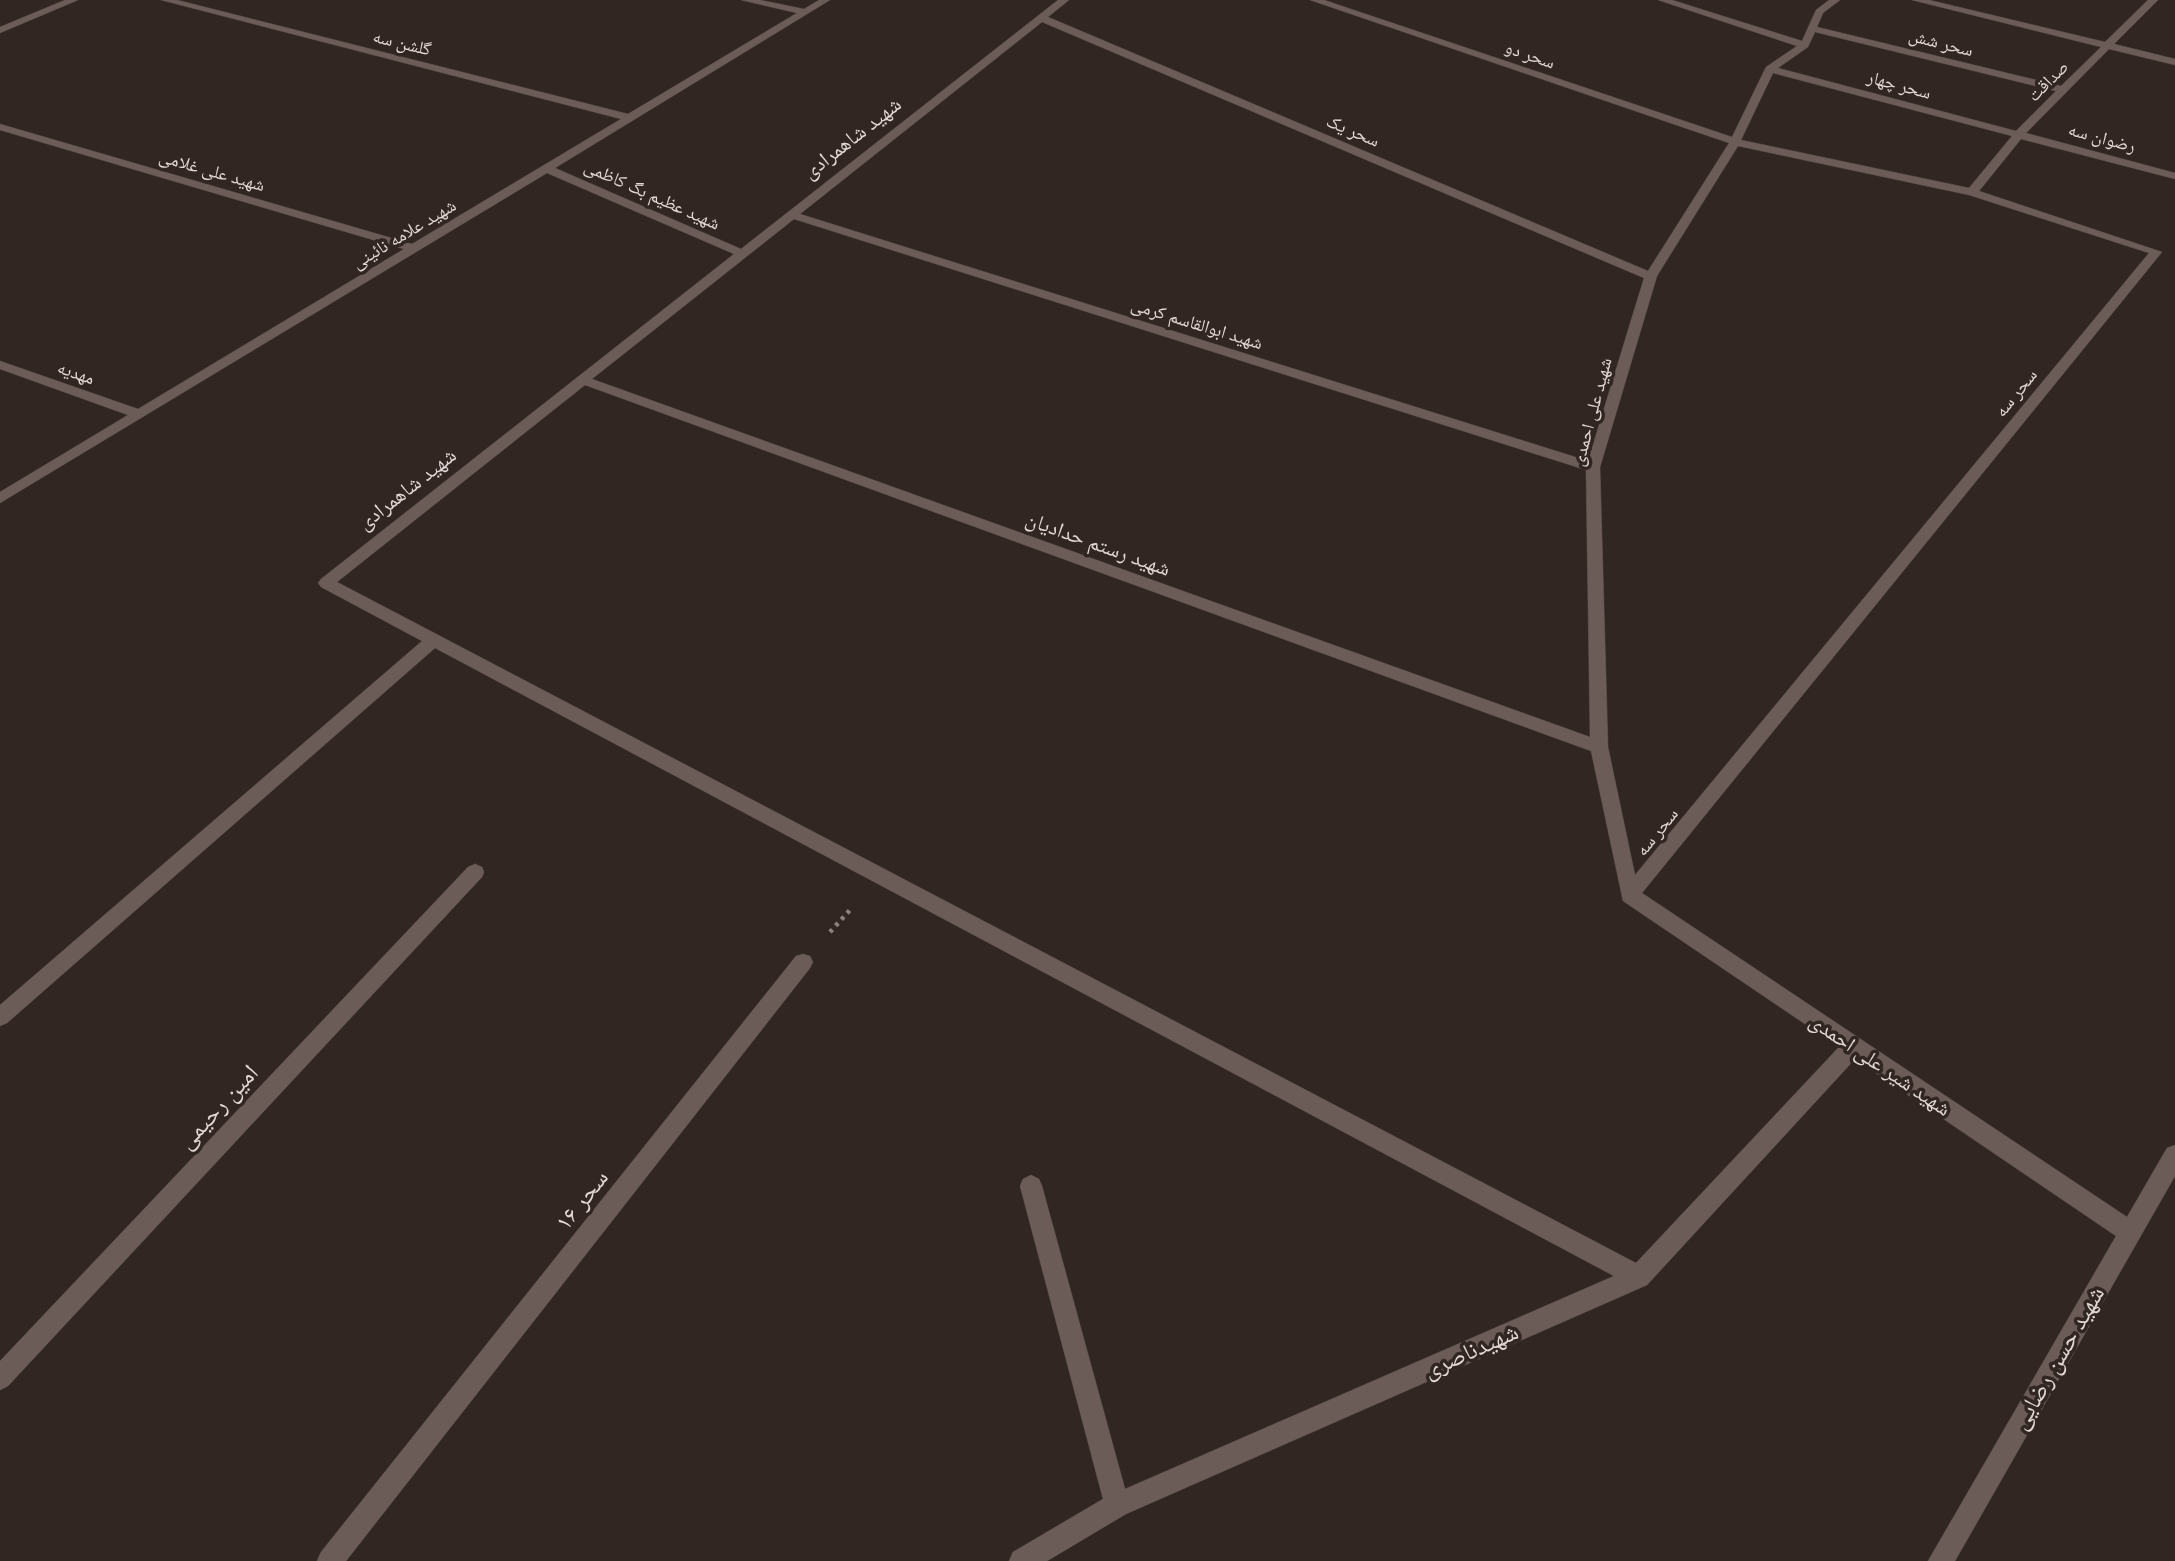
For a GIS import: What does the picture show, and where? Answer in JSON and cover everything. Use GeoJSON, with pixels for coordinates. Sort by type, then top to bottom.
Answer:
{"type":"FeatureCollection","features":[{"type":"Feature","properties":{"kind":"street"},"geometry":{"type":"LineString","coordinates":[[0,30],[74,0]]}},
{"type":"Feature","properties":{"kind":"street","name":"گلشن سه"},"geometry":{"type":"LineString","coordinates":[[166,0],[630,118]]}},
{"type":"Feature","properties":{"kind":"street"},"geometry":{"type":"LineString","coordinates":[[746,0],[806,12]]}},
{"type":"Feature","properties":{"kind":"street","name":"شهید علامه‌ نائینی"},"geometry":{"type":"LineString","coordinates":[[0,498],[825,0]]}},
{"type":"Feature","properties":{"kind":"street","name":"شهید شاهمرادی"},"geometry":{"type":"LineString","coordinates":[[434,640],[326,583],[1064,0]]}},
{"type":"Feature","properties":{"kind":"street","name":"سحر دو"},"geometry":{"type":"LineString","coordinates":[[1315,0],[1735,142]]}},
{"type":"Feature","properties":{"kind":"street"},"geometry":{"type":"LineString","coordinates":[[1662,0],[1805,46]]}},
{"type":"Feature","properties":{"kind":"street"},"geometry":{"type":"LineString","coordinates":[[1770,69],[1805,46],[1819,12],[1835,0]]}},
{"type":"Feature","properties":{"kind":"street"},"geometry":{"type":"LineString","coordinates":[[1917,0],[2175,62]]}},
{"type":"Feature","properties":{"kind":"street","name":"صداقت"},"geometry":{"type":"LineString","coordinates":[[1972,192],[2020,135],[2153,0]]}},
{"type":"Feature","properties":{"kind":"street","name":"سحر یک"},"geometry":{"type":"LineString","coordinates":[[1041,18],[1651,276]]}},
{"type":"Feature","properties":{"kind":"street","name":"سحر شش"},"geometry":{"type":"LineString","coordinates":[[1811,27],[2064,90]]}},
{"type":"Feature","properties":{"kind":"street","name":"شهید علی احمدی"},"geometry":{"type":"LineString","coordinates":[[1630,895],[1599,747],[1593,467],[1651,276],[1735,142],[1770,69]]}},
{"type":"Feature","properties":{"kind":"street","name":"سحر چهار"},"geometry":{"type":"LineString","coordinates":[[1770,69],[2020,135]]}},
{"type":"Feature","properties":{"kind":"street","name":"شهید علی غلامی"},"geometry":{"type":"LineString","coordinates":[[0,127],[414,248]]}},
{"type":"Feature","properties":{"kind":"street","name":"رضوان سه"},"geometry":{"type":"LineString","coordinates":[[2020,135],[2175,176]]}},
{"type":"Feature","properties":{"kind":"street","name":"سحر سه"},"geometry":{"type":"LineString","coordinates":[[1630,895],[2156,252],[1972,192],[1735,142]]}},
{"type":"Feature","properties":{"kind":"street","name":"شهید عظیم بگ کاظمی"},"geometry":{"type":"LineString","coordinates":[[546,168],[743,254]]}},
{"type":"Feature","properties":{"kind":"street","name":"شهید ابوالقاسم کرمی"},"geometry":{"type":"LineString","coordinates":[[792,215],[1593,467]]}},
{"type":"Feature","properties":{"kind":"street","name":"مهدیه"},"geometry":{"type":"LineString","coordinates":[[0,365],[140,414]]}},
{"type":"Feature","properties":{"kind":"street","name":"شهید رستم حدادیان"},"geometry":{"type":"LineString","coordinates":[[582,380],[1599,747]]}},
{"type":"Feature","properties":{"kind":"street"},"geometry":{"type":"LineString","coordinates":[[0,1017],[434,640],[1639,1277]]}},
{"type":"Feature","properties":{"kind":"street","name":"امین رحیمی"},"geometry":{"type":"LineString","coordinates":[[0,1378],[475,872]]}},
{"type":"Feature","properties":{"kind":"street","name":"شهید شیر علی احمدی"},"geometry":{"type":"LineString","coordinates":[[1630,895],[1852,1048],[2131,1233]]}},
{"type":"Feature","properties":{"kind":"street","name":"سحر ۱۶"},"geometry":{"type":"LineString","coordinates":[[330,1561],[803,962]]}},
{"type":"Feature","properties":{"kind":"street","name":"شهیدناصری"},"geometry":{"type":"LineString","coordinates":[[1022,1561],[1117,1505],[1639,1277],[1852,1048]]}},
{"type":"Feature","properties":{"kind":"street","name":"شهید حسن رضایی"},"geometry":{"type":"LineString","coordinates":[[1941,1561],[2175,1155]]}},
{"type":"Feature","properties":{"kind":"street"},"geometry":{"type":"LineString","coordinates":[[1031,1186],[1117,1505]]}},
{"type":"Feature","properties":{"kind":"path"},"geometry":{"type":"LineString","coordinates":[[803,962],[881,876]]}}]}
